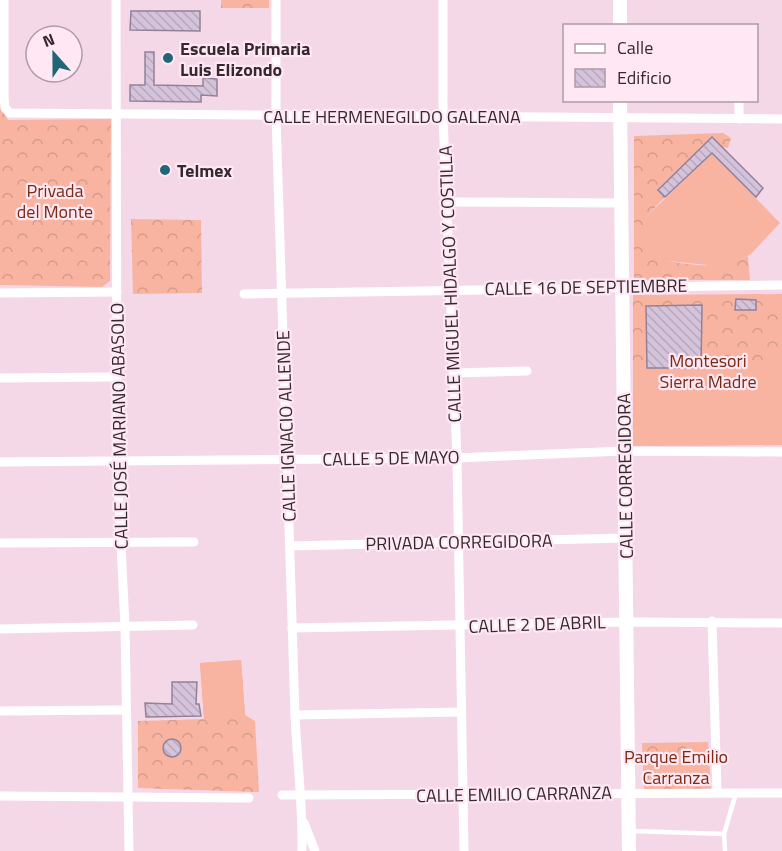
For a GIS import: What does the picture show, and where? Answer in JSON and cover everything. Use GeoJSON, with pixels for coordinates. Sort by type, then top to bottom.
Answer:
{"type":"FeatureCollection","features":[{"type":"Feature","properties":{"kind":"street","name":"CALLE HERMENEGILDO GALEANA"},"geometry":{"type":"LineString","coordinates":[[4,0],[5,108],[10,113],[116,112],[276,116],[782,119]]}},
{"type":"Feature","properties":{"kind":"street","name":"CALLE JOSÉ MARIANO ABASOLO"},"geometry":{"type":"LineString","coordinates":[[116,0],[117,462],[125,626],[129,851]]}},
{"type":"Feature","properties":{"kind":"street","name":"CALLE IGNACIO ALLENDE"},"geometry":{"type":"LineString","coordinates":[[276,0],[276,116],[295,715],[298,796],[303,821],[302,851]]}},
{"type":"Feature","properties":{"kind":"street","name":"CALLE MIGUEL HIDALGO Y COSTILLA"},"geometry":{"type":"LineString","coordinates":[[443,0],[443,116],[452,290],[457,458],[464,851]]}},
{"type":"Feature","properties":{"kind":"street"},"geometry":{"type":"LineString","coordinates":[[620,0],[620,24]]}},
{"type":"Feature","properties":{"kind":"street","name":"CALLE CORREGIDORA"},"geometry":{"type":"LineString","coordinates":[[620,102],[619,203],[627,538],[629,851]]}},
{"type":"Feature","properties":{"kind":"street"},"geometry":{"type":"LineString","coordinates":[[739,102],[739,118]]}},
{"type":"Feature","properties":{"kind":"street"},"geometry":{"type":"LineString","coordinates":[[446,202],[619,203]]}},
{"type":"Feature","properties":{"kind":"street","name":"CALLE 16 DE SEPTIEMBRE"},"geometry":{"type":"LineString","coordinates":[[244,294],[782,285]]}},
{"type":"Feature","properties":{"kind":"street"},"geometry":{"type":"LineString","coordinates":[[0,293],[117,292]]}},
{"type":"Feature","properties":{"kind":"street"},"geometry":{"type":"LineString","coordinates":[[454,373],[527,371]]}},
{"type":"Feature","properties":{"kind":"street"},"geometry":{"type":"LineString","coordinates":[[0,378],[116,377]]}},
{"type":"Feature","properties":{"kind":"street","name":"CALLE 5 DE MAYO"},"geometry":{"type":"LineString","coordinates":[[0,462],[457,458],[624,451],[782,452]]}},
{"type":"Feature","properties":{"kind":"street","name":"PRIVADA CORREGIDORA"},"geometry":{"type":"LineString","coordinates":[[290,546],[627,538]]}},
{"type":"Feature","properties":{"kind":"street"},"geometry":{"type":"LineString","coordinates":[[0,543],[194,542]]}},
{"type":"Feature","properties":{"kind":"street"},"geometry":{"type":"LineString","coordinates":[[712,621],[717,792]]}},
{"type":"Feature","properties":{"kind":"street","name":"CALLE 2 DE ABRIL"},"geometry":{"type":"LineString","coordinates":[[292,628],[712,621],[782,623]]}},
{"type":"Feature","properties":{"kind":"street"},"geometry":{"type":"LineString","coordinates":[[0,629],[193,625]]}},
{"type":"Feature","properties":{"kind":"street"},"geometry":{"type":"LineString","coordinates":[[0,711],[126,710]]}},
{"type":"Feature","properties":{"kind":"street"},"geometry":{"type":"LineString","coordinates":[[295,715],[461,712]]}},
{"type":"Feature","properties":{"kind":"street","name":"CALLE EMILIO CARRANZA"},"geometry":{"type":"LineString","coordinates":[[282,795],[782,793]]}},
{"type":"Feature","properties":{"kind":"street"},"geometry":{"type":"LineString","coordinates":[[0,796],[249,798]]}},
{"type":"Feature","properties":{"kind":"street"},"geometry":{"type":"LineString","coordinates":[[303,821],[315,851]]}},
{"type":"Feature","properties":{"kind":"lane"},"geometry":{"type":"LineString","coordinates":[[725,851],[724,834],[736,793]]}},
{"type":"Feature","properties":{"kind":"lane"},"geometry":{"type":"LineString","coordinates":[[629,830],[724,834]]}},
{"type":"Feature","properties":{"kind":"green space"},"geometry":{"type":"Polygon","coordinates":[[[221,0],[269,0],[269,8],[221,8],[221,0]]]}},
{"type":"Feature","properties":{"kind":"green space","name":"Privada del Monte"},"geometry":{"type":"Polygon","coordinates":[[[0,80],[3,112],[8,120],[111,119],[110,281],[102,287],[0,285],[0,80]]]}},
{"type":"Feature","properties":{"kind":"green space"},"geometry":{"type":"Polygon","coordinates":[[[723,133],[731,138],[728,148],[722,147],[712,138],[658,189],[665,197],[647,216],[669,261],[719,265],[748,256],[750,280],[634,280],[634,136],[723,133]]]}},
{"type":"Feature","properties":{"kind":"green space"},"geometry":{"type":"Polygon","coordinates":[[[712,153],[780,223],[751,254],[736,262],[717,266],[669,261],[644,247],[647,216],[712,153]]]}},
{"type":"Feature","properties":{"kind":"green space"},"geometry":{"type":"Polygon","coordinates":[[[131,219],[201,220],[202,293],[133,294],[131,219]]]}},
{"type":"Feature","properties":{"kind":"green space","name":"Montesori Sierra Madre"},"geometry":{"type":"Polygon","coordinates":[[[782,294],[782,445],[633,446],[633,295],[782,294]]]}},
{"type":"Feature","properties":{"kind":"green space"},"geometry":{"type":"Polygon","coordinates":[[[782,365],[782,445],[633,446],[633,366],[782,365]]]}},
{"type":"Feature","properties":{"kind":"green space"},"geometry":{"type":"Polygon","coordinates":[[[241,660],[245,715],[255,721],[259,792],[138,788],[138,721],[204,719],[200,663],[241,660]]]}},
{"type":"Feature","properties":{"kind":"green space"},"geometry":{"type":"Polygon","coordinates":[[[241,660],[245,715],[204,719],[200,663],[241,660]]]}},
{"type":"Feature","properties":{"kind":"green space","name":"Parque Emilio Carranza"},"geometry":{"type":"Polygon","coordinates":[[[708,742],[711,789],[644,790],[642,743],[708,742]]]}},
{"type":"Feature","properties":{"kind":"building","name":"Escuela Primaria Luis Elizondo"},"geometry":{"type":"Polygon","coordinates":[[[131,11],[200,11],[200,31],[130,30],[131,11]]]}},
{"type":"Feature","properties":{"kind":"building","name":"Escuela Primaria Luis Elizondo"},"geometry":{"type":"Polygon","coordinates":[[[145,52],[154,52],[154,85],[203,86],[203,78],[217,79],[217,96],[201,95],[201,102],[130,101],[130,85],[145,85],[145,52]]]}},
{"type":"Feature","properties":{"kind":"building"},"geometry":{"type":"Polygon","coordinates":[[[712,137],[763,188],[756,197],[712,153],[665,197],[658,190],[712,137]]]}},
{"type":"Feature","properties":{"kind":"building"},"geometry":{"type":"Polygon","coordinates":[[[736,299],[756,300],[756,310],[735,310],[736,299]]]}},
{"type":"Feature","properties":{"kind":"building"},"geometry":{"type":"Polygon","coordinates":[[[702,305],[701,368],[647,368],[646,306],[702,305]]]}},
{"type":"Feature","properties":{"kind":"building"},"geometry":{"type":"Polygon","coordinates":[[[172,682],[197,682],[196,704],[199,704],[201,716],[146,717],[145,703],[172,704],[172,682]]]}},
{"type":"Feature","properties":{"kind":"building"},"geometry":{"type":"Polygon","coordinates":[[[172,739],[178,742],[181,748],[178,754],[172,757],[166,754],[163,748],[166,742],[172,739]]]}},
{"type":"Feature","properties":{"kind":"place","name":"Escuela Primaria Luis Elizondo"},"geometry":{"type":"Point","coordinates":[168,58]}},
{"type":"Feature","properties":{"kind":"place","name":"Telmex"},"geometry":{"type":"Point","coordinates":[165,170]}}]}
